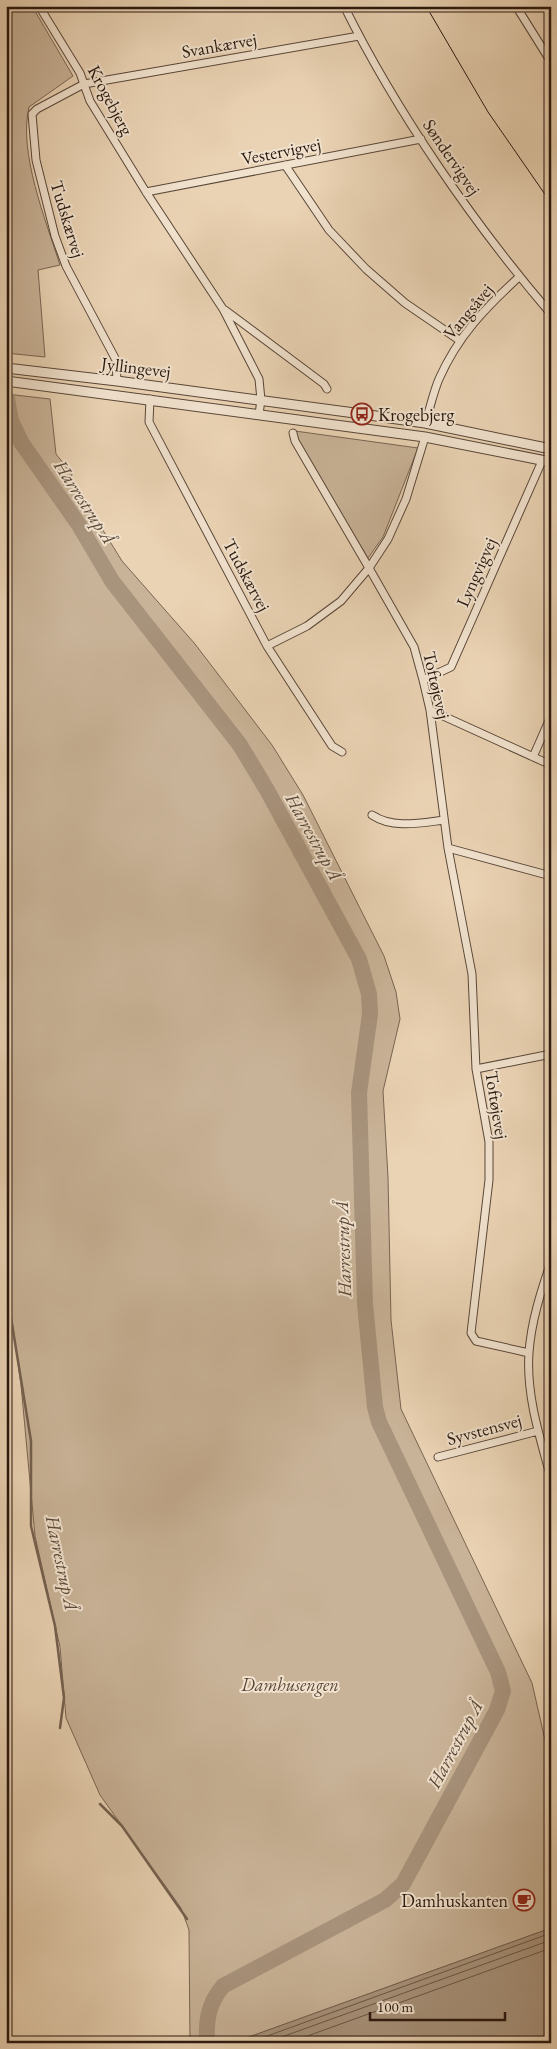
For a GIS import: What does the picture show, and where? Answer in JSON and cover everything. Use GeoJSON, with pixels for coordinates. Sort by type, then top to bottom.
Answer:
{"type":"FeatureCollection","features":[{"type":"Feature","properties":{"kind":"street","name":"Krogebjerg"},"geometry":{"type":"LineString","coordinates":[[39,6],[80,73],[87,95],[146,192],[223,308],[259,378],[261,400]]}},
{"type":"Feature","properties":{"kind":"street","name":"Søndervigvej"},"geometry":{"type":"LineString","coordinates":[[344,6],[359,36],[421,139],[519,277],[551,314]]}},
{"type":"Feature","properties":{"kind":"street"},"geometry":{"type":"LineString","coordinates":[[518,6],[551,62]]}},
{"type":"Feature","properties":{"kind":"street","name":"Svankærvej"},"geometry":{"type":"LineString","coordinates":[[84,84],[359,36]]}},
{"type":"Feature","properties":{"kind":"street","name":"Tudskærvej"},"geometry":{"type":"LineString","coordinates":[[84,84],[32,114],[36,160],[55,236],[66,266],[116,360],[117,381]]}},
{"type":"Feature","properties":{"kind":"street","name":"Vestervigvej"},"geometry":{"type":"LineString","coordinates":[[146,192],[421,139]]}},
{"type":"Feature","properties":{"kind":"street"},"geometry":{"type":"LineString","coordinates":[[284,165],[329,230],[366,269],[405,303],[459,340]]}},
{"type":"Feature","properties":{"kind":"street","name":"Vangsåvej"},"geometry":{"type":"LineString","coordinates":[[425,423],[438,380],[459,340],[487,306],[519,277]]}},
{"type":"Feature","properties":{"kind":"street","name":"Krogebjerg"},"geometry":{"type":"LineString","coordinates":[[223,308],[324,384],[327,389]]}},
{"type":"Feature","properties":{"kind":"street","name":"Jyllingevej"},"geometry":{"type":"LineString","coordinates":[[6,368],[117,381],[425,423],[551,449]]}},
{"type":"Feature","properties":{"kind":"street","name":"Jyllingevej"},"geometry":{"type":"LineString","coordinates":[[6,381],[424,437],[546,461]]}},
{"type":"Feature","properties":{"kind":"street","name":"Tudskærvej"},"geometry":{"type":"LineString","coordinates":[[150,400],[149,422],[268,646],[332,746],[342,752]]}},
{"type":"Feature","properties":{"kind":"street"},"geometry":{"type":"LineString","coordinates":[[259,414],[261,400]]}},
{"type":"Feature","properties":{"kind":"street"},"geometry":{"type":"LineString","coordinates":[[293,433],[294,441],[369,568]]}},
{"type":"Feature","properties":{"kind":"street"},"geometry":{"type":"LineString","coordinates":[[268,646],[307,626],[341,601],[369,568],[388,539],[406,499],[424,437]]}},
{"type":"Feature","properties":{"kind":"street","name":"Lyngvigvej"},"geometry":{"type":"LineString","coordinates":[[423,680],[451,668],[546,461]]}},
{"type":"Feature","properties":{"kind":"street","name":"Toftøjevej"},"geometry":{"type":"LineString","coordinates":[[369,568],[414,647],[423,680],[429,706],[448,848],[472,974],[473,1039],[476,1069],[489,1142],[489,1180],[471,1333],[476,1341],[529,1353]]}},
{"type":"Feature","properties":{"kind":"street"},"geometry":{"type":"LineString","coordinates":[[429,706],[551,765]]}},
{"type":"Feature","properties":{"kind":"street"},"geometry":{"type":"LineString","coordinates":[[533,757],[551,716]]}},
{"type":"Feature","properties":{"kind":"street"},"geometry":{"type":"LineString","coordinates":[[372,814],[382,821],[409,824],[444,820]]}},
{"type":"Feature","properties":{"kind":"street"},"geometry":{"type":"LineString","coordinates":[[448,848],[551,876]]}},
{"type":"Feature","properties":{"kind":"street"},"geometry":{"type":"LineString","coordinates":[[476,1069],[551,1054]]}},
{"type":"Feature","properties":{"kind":"street"},"geometry":{"type":"LineString","coordinates":[[551,1262],[537,1310],[529,1353],[531,1395],[538,1431],[551,1478]]}},
{"type":"Feature","properties":{"kind":"street","name":"Syvstensvej"},"geometry":{"type":"LineString","coordinates":[[438,1457],[538,1431]]}},
{"type":"Feature","properties":{"kind":"green space"},"geometry":{"type":"Polygon","coordinates":[[[6,6],[32,6],[73,76],[29,107],[27,125],[30,165],[41,208],[60,265],[38,270],[45,357],[6,353],[6,6]]]}},
{"type":"Feature","properties":{"kind":"green space","name":"Damhusengen"},"geometry":{"type":"Polygon","coordinates":[[[6,394],[50,399],[56,454],[72,474],[70,483],[83,498],[122,561],[195,644],[272,745],[303,795],[384,956],[396,992],[400,1019],[383,1091],[388,1177],[391,1320],[401,1409],[532,1683],[551,1766],[551,1928],[249,2037],[239,2043],[190,2043],[189,1930],[181,1908],[100,1795],[66,1718],[60,1647],[35,1536],[21,1385],[6,1276],[6,394]]]}},
{"type":"Feature","properties":{"kind":"green space"},"geometry":{"type":"Polygon","coordinates":[[[295,431],[418,448],[383,537],[368,558],[297,442],[295,431]]]}},
{"type":"Feature","properties":{"kind":"water"},"geometry":{"type":"Polygon","coordinates":[[[551,1928],[551,2043],[239,2043],[249,2037],[551,1928]]]}},
{"type":"Feature","properties":{"kind":"waterway","name":"Harrestrup Å"},"geometry":{"type":"LineString","coordinates":[[7,399],[11,421],[21,442],[79,525],[112,581],[240,745],[267,790],[359,959],[369,994],[370,1014],[359,1093],[365,1304],[375,1407],[379,1422],[498,1672],[503,1691],[497,1710],[403,1884],[385,1900],[223,1986],[214,1999],[209,2013],[207,2043]]}},
{"type":"Feature","properties":{"kind":"waterway","name":"Harrestrup Å"},"geometry":{"type":"LineString","coordinates":[[6,1281],[9,1308]]}},
{"type":"Feature","properties":{"kind":"waterway","name":"Harrestrup Å"},"geometry":{"type":"LineString","coordinates":[[11,1318],[31,1441],[31,1526],[55,1626],[64,1698],[60,1728]]}},
{"type":"Feature","properties":{"kind":"waterway","name":"Harrestrup Å"},"geometry":{"type":"LineString","coordinates":[[100,1804],[122,1826],[187,1919]]}},
{"type":"Feature","properties":{"kind":"tram line"},"geometry":{"type":"LineString","coordinates":[[426,6],[488,112],[551,203]]}},
{"type":"Feature","properties":{"kind":"place","name":"Krogebjerg"},"geometry":{"type":"Point","coordinates":[362,414]}},
{"type":"Feature","properties":{"kind":"place","name":"Damhuskanten"},"geometry":{"type":"Point","coordinates":[524,1900]}}]}
